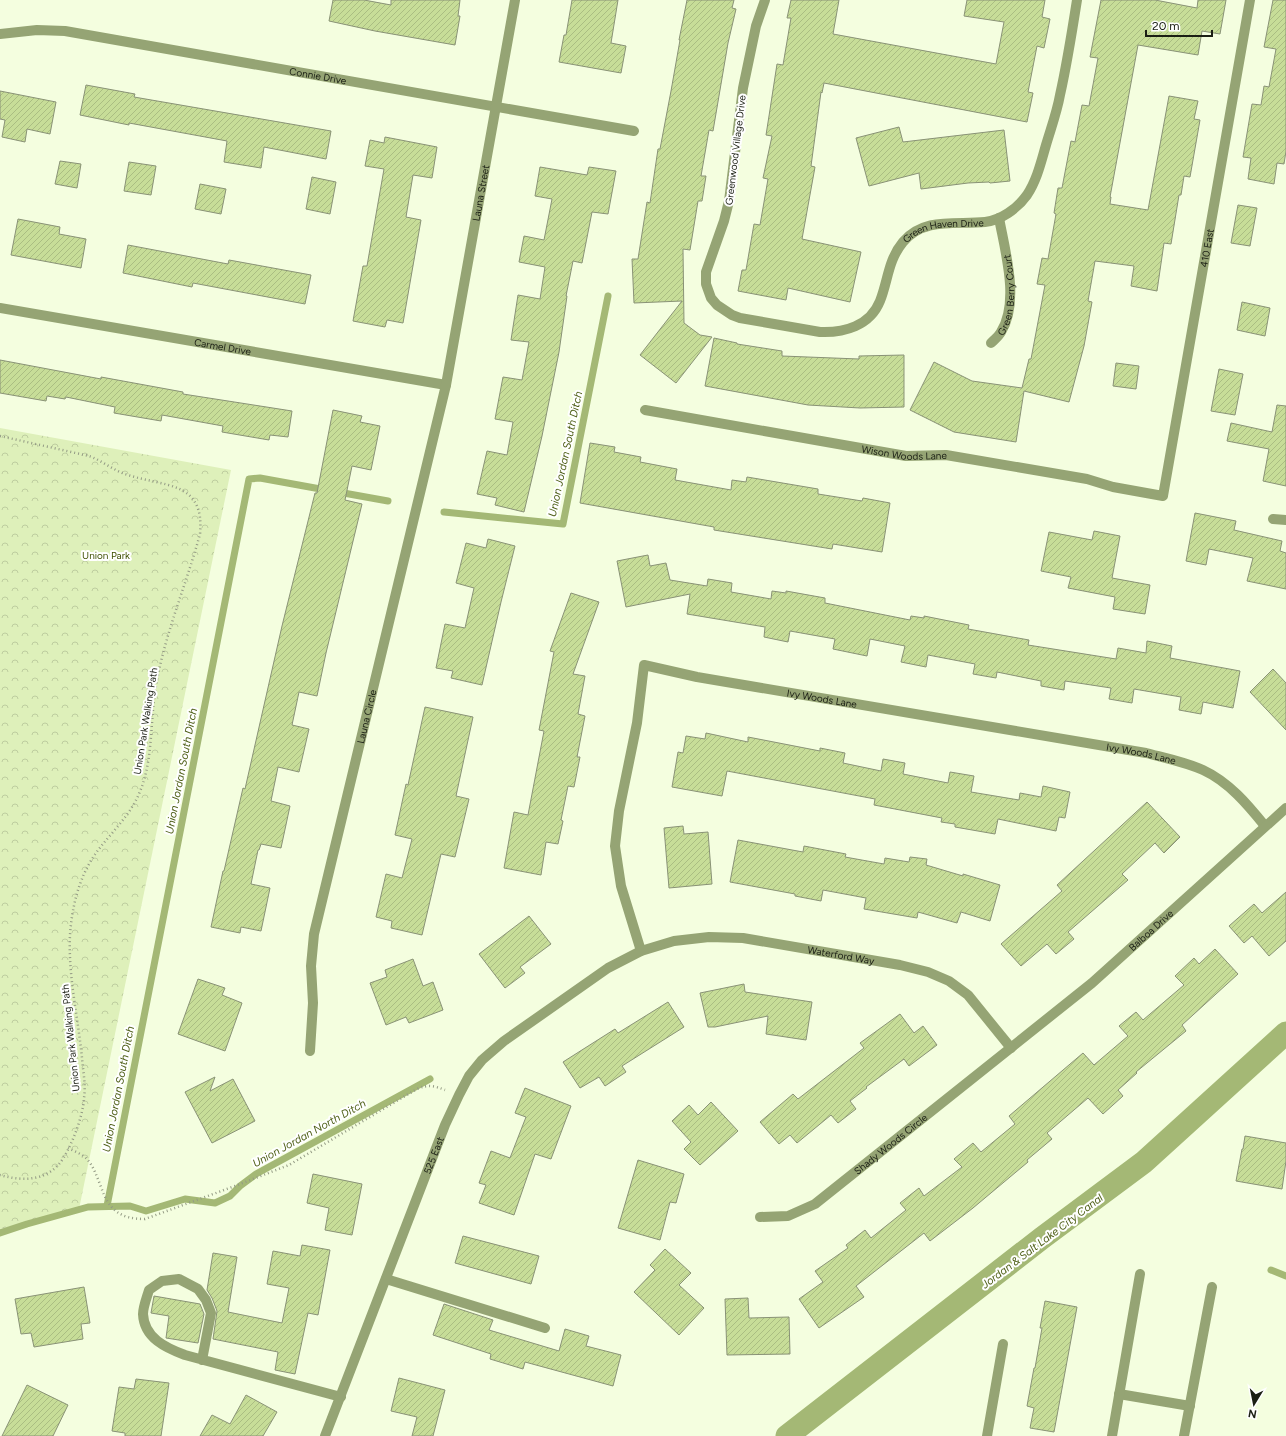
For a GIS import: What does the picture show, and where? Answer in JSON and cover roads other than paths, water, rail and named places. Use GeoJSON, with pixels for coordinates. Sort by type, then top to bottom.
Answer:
{"type":"FeatureCollection","features":[{"type":"Feature","properties":{"kind":"street","name":"Launa Street"},"geometry":{"type":"LineString","coordinates":[[446,385],[515,0]]}},
{"type":"Feature","properties":{"kind":"street","name":"Greenwood Village Drive"},"geometry":{"type":"LineString","coordinates":[[711,298],[706,284],[706,272],[729,202],[744,82],[756,26],[765,0]]}},
{"type":"Feature","properties":{"kind":"street","name":"Green Haven Drive"},"geometry":{"type":"LineString","coordinates":[[711,298],[724,310],[740,318],[820,332],[832,333],[845,331],[865,320],[874,311],[880,301],[894,255],[911,234],[921,228],[934,224],[952,222],[984,222],[999,218],[1015,208],[1027,196],[1036,178],[1060,97],[1077,0]]}},
{"type":"Feature","properties":{"kind":"street","name":"410 East"},"geometry":{"type":"LineString","coordinates":[[1163,496],[1250,0]]}},
{"type":"Feature","properties":{"kind":"street","name":"Connie Drive"},"geometry":{"type":"LineString","coordinates":[[0,34],[37,30],[66,31],[634,131]]}},
{"type":"Feature","properties":{"kind":"street","name":"Green Berry Court"},"geometry":{"type":"LineString","coordinates":[[991,343],[1001,332],[1008,315],[1010,300],[1010,286],[999,218]]}},
{"type":"Feature","properties":{"kind":"street","name":"Carmel Drive"},"geometry":{"type":"LineString","coordinates":[[0,308],[446,385]]}},
{"type":"Feature","properties":{"kind":"street","name":"Launa Circle"},"geometry":{"type":"LineString","coordinates":[[310,1051],[313,1002],[311,966],[314,934],[446,385]]}},
{"type":"Feature","properties":{"kind":"street","name":"Wison Woods Lane"},"geometry":{"type":"LineString","coordinates":[[645,410],[906,456],[946,454],[1087,479],[1113,487],[1163,496]]}},
{"type":"Feature","properties":{"kind":"street"},"geometry":{"type":"LineString","coordinates":[[1273,519],[1286,520]]}},
{"type":"Feature","properties":{"kind":"street","name":"Ivy Woods Lane"},"geometry":{"type":"LineString","coordinates":[[641,951],[621,886],[616,846],[619,811],[637,723],[644,665],[697,677],[1138,752],[1174,760],[1204,771],[1230,788],[1248,805],[1265,826]]}},
{"type":"Feature","properties":{"kind":"street","name":"Balboa Drive"},"geometry":{"type":"LineString","coordinates":[[1011,1048],[1092,983],[1286,808]]}},
{"type":"Feature","properties":{"kind":"street","name":"Waterford Way"},"geometry":{"type":"LineString","coordinates":[[641,951],[674,941],[709,937],[743,938],[900,965],[928,972],[949,981],[968,995],[1011,1048]]}},
{"type":"Feature","properties":{"kind":"street","name":"525 East"},"geometry":{"type":"LineString","coordinates":[[325,1436],[446,1125],[469,1076],[482,1060],[504,1041],[608,968],[641,951]]}},
{"type":"Feature","properties":{"kind":"street","name":"Shady Woods Circle"},"geometry":{"type":"LineString","coordinates":[[760,1217],[788,1216],[816,1204],[1011,1048]]}},
{"type":"Feature","properties":{"kind":"street"},"geometry":{"type":"LineString","coordinates":[[1112,1436],[1140,1274]]}},
{"type":"Feature","properties":{"kind":"street"},"geometry":{"type":"LineString","coordinates":[[386,1279],[545,1328]]}},
{"type":"Feature","properties":{"kind":"street"},"geometry":{"type":"LineString","coordinates":[[202,1360],[211,1313],[206,1300],[198,1289],[179,1280],[162,1281],[149,1290],[143,1313],[146,1326],[152,1337],[166,1348],[202,1360],[341,1397]]}},
{"type":"Feature","properties":{"kind":"street"},"geometry":{"type":"LineString","coordinates":[[1184,1436],[1212,1287]]}},
{"type":"Feature","properties":{"kind":"street"},"geometry":{"type":"LineString","coordinates":[[987,1436],[1003,1344]]}},
{"type":"Feature","properties":{"kind":"street"},"geometry":{"type":"LineString","coordinates":[[1119,1394],[1190,1406]]}},
{"type":"Feature","properties":{"kind":"waterway","name":"Union Jordan South Ditch"},"geometry":{"type":"LineString","coordinates":[[444,512],[563,524],[608,296]]}},
{"type":"Feature","properties":{"kind":"waterway","name":"Union Jordan South Ditch"},"geometry":{"type":"LineString","coordinates":[[107,1206],[249,479],[260,478],[326,490]]}},
{"type":"Feature","properties":{"kind":"waterway","name":"Union Jordan South Ditch"},"geometry":{"type":"LineString","coordinates":[[338,492],[388,501]]}},
{"type":"Feature","properties":{"kind":"waterway","name":"Jordan & Salt Lake City Canal"},"geometry":{"type":"LineString","coordinates":[[787,1436],[1042,1238],[1144,1162],[1286,1033]]}},
{"type":"Feature","properties":{"kind":"waterway","name":"Union Jordan North Ditch"},"geometry":{"type":"LineString","coordinates":[[0,1233],[88,1207],[130,1206],[146,1211],[185,1199],[215,1203],[230,1196],[256,1174],[430,1079]]}},
{"type":"Feature","properties":{"kind":"waterway","name":"Union Jordan North Ditch"},"geometry":{"type":"LineString","coordinates":[[1271,1270],[1286,1276]]}},
{"type":"Feature","properties":{"kind":"park label","name":"Union Park"},"geometry":{"type":"Point","coordinates":[106,555]}}]}
